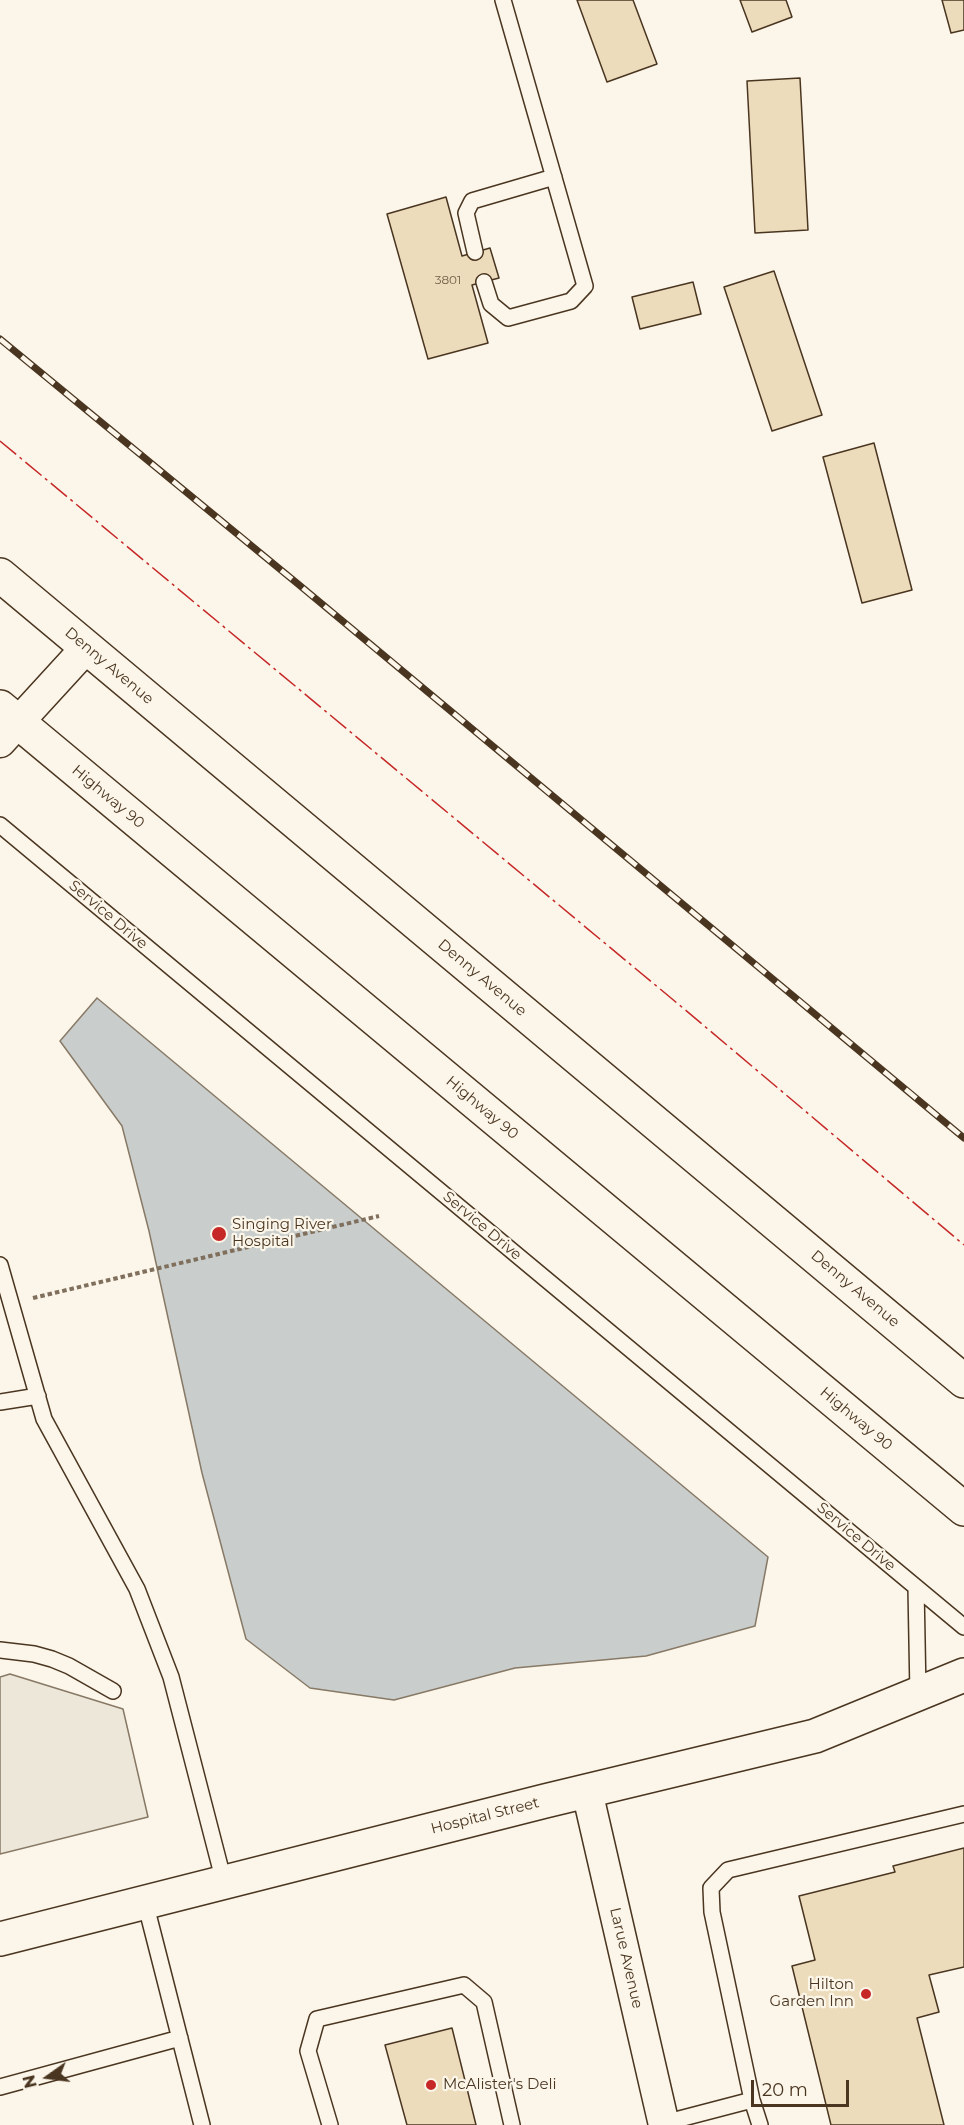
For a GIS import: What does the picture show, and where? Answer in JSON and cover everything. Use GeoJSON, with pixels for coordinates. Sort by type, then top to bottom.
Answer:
{"type":"FeatureCollection","features":[{"type":"Feature","properties":{"kind":"main road","name":"Denny Avenue"},"geometry":{"type":"LineString","coordinates":[[0,575],[964,1381]]}},
{"type":"Feature","properties":{"kind":"main road","name":"Highway 90"},"geometry":{"type":"LineString","coordinates":[[6,724],[964,1509]]}},
{"type":"Feature","properties":{"kind":"main road","name":"Hospital Street"},"geometry":{"type":"LineString","coordinates":[[0,1939],[815,1736],[964,1675]]}},
{"type":"Feature","properties":{"kind":"street"},"geometry":{"type":"LineString","coordinates":[[6,724],[87,647]]}},
{"type":"Feature","properties":{"kind":"street","name":"Larue Avenue"},"geometry":{"type":"LineString","coordinates":[[587,1791],[664,2124]]}},
{"type":"Feature","properties":{"kind":"lane"},"geometry":{"type":"LineString","coordinates":[[484,282],[491,304],[508,318],[572,301],[585,286],[503,0]]}},
{"type":"Feature","properties":{"kind":"lane"},"geometry":{"type":"LineString","coordinates":[[475,252],[466,213],[471,201],[554,177]]}},
{"type":"Feature","properties":{"kind":"lane","name":"Service Drive"},"geometry":{"type":"LineString","coordinates":[[0,825],[964,1627]]}},
{"type":"Feature","properties":{"kind":"lane"},"geometry":{"type":"LineString","coordinates":[[0,1265],[44,1419],[137,1589],[171,1677],[224,1882]]}},
{"type":"Feature","properties":{"kind":"lane"},"geometry":{"type":"LineString","coordinates":[[0,1402],[38,1396]]}},
{"type":"Feature","properties":{"kind":"lane"},"geometry":{"type":"LineString","coordinates":[[916,1587],[918,1694]]}},
{"type":"Feature","properties":{"kind":"lane"},"geometry":{"type":"LineString","coordinates":[[0,1650],[34,1654],[52,1659],[113,1691]]}},
{"type":"Feature","properties":{"kind":"lane"},"geometry":{"type":"LineString","coordinates":[[760,2125],[752,2100],[712,1912],[711,1888],[728,1870],[964,1814]]}},
{"type":"Feature","properties":{"kind":"lane"},"geometry":{"type":"LineString","coordinates":[[145,1902],[202,2125]]}},
{"type":"Feature","properties":{"kind":"lane"},"geometry":{"type":"LineString","coordinates":[[330,2125],[308,2051],[316,2019],[464,1985],[484,2002],[512,2125]]}},
{"type":"Feature","properties":{"kind":"lane"},"geometry":{"type":"LineString","coordinates":[[0,2087],[180,2038]]}},
{"type":"Feature","properties":{"kind":"lane"},"geometry":{"type":"LineString","coordinates":[[664,2124],[752,2100]]}},
{"type":"Feature","properties":{"kind":"path"},"geometry":{"type":"LineString","coordinates":[[11,1303],[379,1216]]}},
{"type":"Feature","properties":{"kind":"shaded area"},"geometry":{"type":"Polygon","coordinates":[[[97,998],[768,1557],[755,1626],[646,1656],[515,1668],[394,1700],[310,1688],[246,1639],[202,1473],[149,1231],[122,1126],[60,1041],[97,998]]]}},
{"type":"Feature","properties":{"kind":"shaded area"},"geometry":{"type":"Polygon","coordinates":[[[10,1674],[123,1709],[148,1817],[0,1854],[0,1677],[10,1674]]]}},
{"type":"Feature","properties":{"kind":"building"},"geometry":{"type":"Polygon","coordinates":[[[577,0],[633,0],[657,64],[607,82],[577,0]]]}},
{"type":"Feature","properties":{"kind":"building"},"geometry":{"type":"Polygon","coordinates":[[[740,0],[786,0],[792,17],[752,32],[740,0]]]}},
{"type":"Feature","properties":{"kind":"building"},"geometry":{"type":"Polygon","coordinates":[[[942,0],[964,0],[964,30],[951,33],[942,0]]]}},
{"type":"Feature","properties":{"kind":"building"},"geometry":{"type":"Polygon","coordinates":[[[800,78],[808,230],[755,233],[747,81],[800,78]]]}},
{"type":"Feature","properties":{"kind":"building"},"geometry":{"type":"Polygon","coordinates":[[[446,197],[462,256],[490,248],[499,278],[472,285],[488,343],[428,359],[387,214],[446,197]]]}},
{"type":"Feature","properties":{"kind":"building"},"geometry":{"type":"Polygon","coordinates":[[[774,271],[822,415],[772,431],[724,287],[774,271]]]}},
{"type":"Feature","properties":{"kind":"building"},"geometry":{"type":"Polygon","coordinates":[[[693,282],[701,314],[640,329],[632,297],[693,282]]]}},
{"type":"Feature","properties":{"kind":"building"},"geometry":{"type":"Polygon","coordinates":[[[874,443],[912,590],[862,603],[823,457],[874,443]]]}},
{"type":"Feature","properties":{"kind":"building","name":"Hilton Garden Inn"},"geometry":{"type":"Polygon","coordinates":[[[964,1848],[964,1967],[929,1975],[939,2012],[917,2018],[944,2125],[831,2125],[792,1966],[815,1960],[799,1896],[895,1872],[893,1866],[964,1848]]]}},
{"type":"Feature","properties":{"kind":"building","name":"McAlister's Deli"},"geometry":{"type":"Polygon","coordinates":[[[452,2028],[476,2125],[407,2125],[385,2045],[452,2028]]]}},
{"type":"Feature","properties":{"kind":"railway"},"geometry":{"type":"LineString","coordinates":[[0,339],[964,1138]]}},
{"type":"Feature","properties":{"kind":"power"},"geometry":{"type":"LineString","coordinates":[[0,441],[683,1008],[964,1245]]}},
{"type":"Feature","properties":{"kind":"place","name":"Singing River Hospital"},"geometry":{"type":"Point","coordinates":[219,1234]}},
{"type":"Feature","properties":{"kind":"place","name":"Hilton Garden Inn"},"geometry":{"type":"Point","coordinates":[866,1994]}},
{"type":"Feature","properties":{"kind":"place","name":"McAlister's Deli"},"geometry":{"type":"Point","coordinates":[431,2085]}}]}
